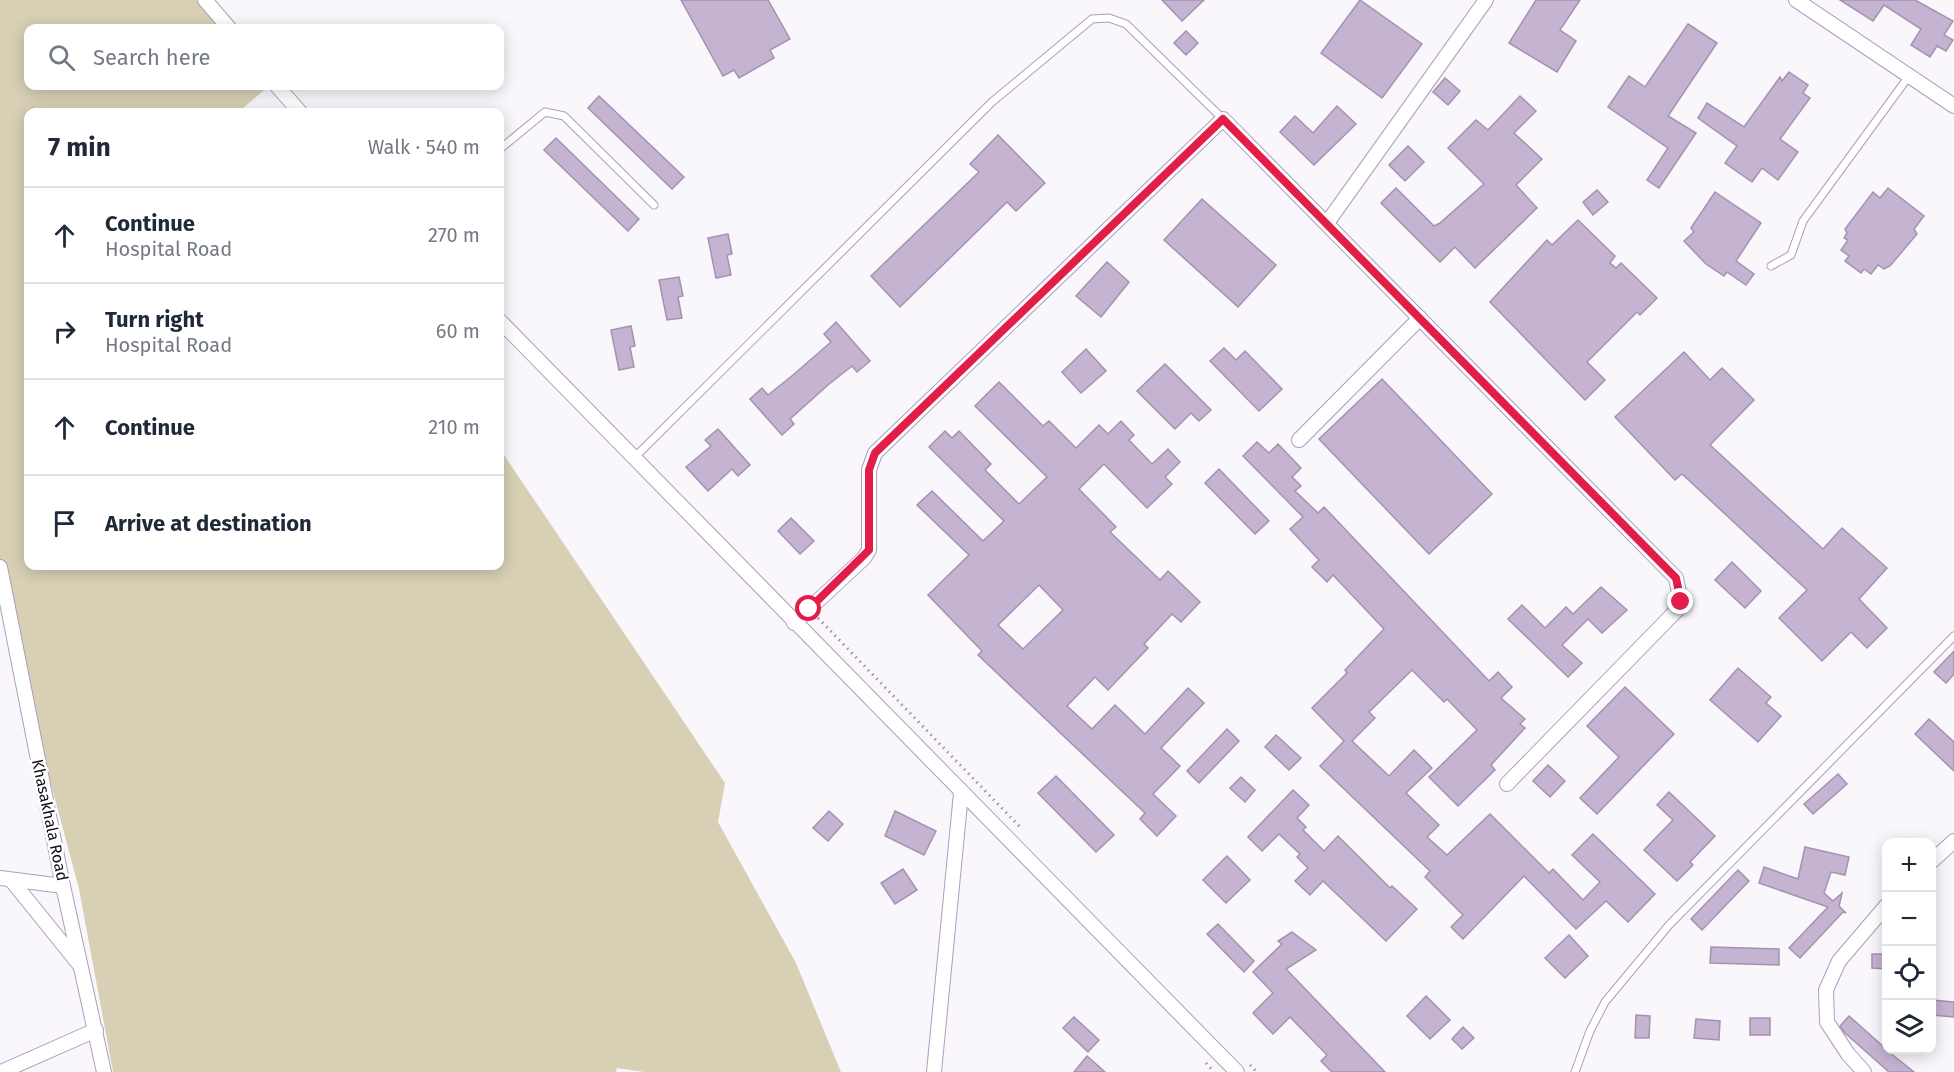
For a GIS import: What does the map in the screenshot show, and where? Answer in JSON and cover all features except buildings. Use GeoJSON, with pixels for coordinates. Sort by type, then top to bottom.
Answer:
{"type":"FeatureCollection","features":[{"type":"Feature","properties":{"kind":"street"},"geometry":{"type":"LineString","coordinates":[[205,0],[226,24]]}},
{"type":"Feature","properties":{"kind":"street"},"geometry":{"type":"LineString","coordinates":[[1327,223],[1486,0]]}},
{"type":"Feature","properties":{"kind":"street"},"geometry":{"type":"LineString","coordinates":[[1796,0],[1954,104]]}},
{"type":"Feature","properties":{"kind":"street"},"geometry":{"type":"LineString","coordinates":[[281,90],[296,108]]}},
{"type":"Feature","properties":{"kind":"street"},"geometry":{"type":"LineString","coordinates":[[794,623],[869,550],[869,470],[875,453],[1223,119],[1676,578],[1680,593],[1677,610],[1507,784]]}},
{"type":"Feature","properties":{"kind":"street"},"geometry":{"type":"LineString","coordinates":[[1299,440],[1420,318]]}},
{"type":"Feature","properties":{"kind":"street"},"geometry":{"type":"LineString","coordinates":[[504,325],[1237,1072]]}},
{"type":"Feature","properties":{"kind":"street","name":"Khasakhala Road"},"geometry":{"type":"LineString","coordinates":[[0,567],[63,886],[104,1072]]}},
{"type":"Feature","properties":{"kind":"street"},"geometry":{"type":"LineString","coordinates":[[934,1072],[961,793]]}},
{"type":"Feature","properties":{"kind":"street"},"geometry":{"type":"LineString","coordinates":[[1936,857],[1954,841]]}},
{"type":"Feature","properties":{"kind":"street"},"geometry":{"type":"LineString","coordinates":[[6,879],[63,886]]}},
{"type":"Feature","properties":{"kind":"street"},"geometry":{"type":"LineString","coordinates":[[6,879],[81,966]]}},
{"type":"Feature","properties":{"kind":"street"},"geometry":{"type":"LineString","coordinates":[[1864,1072],[1827,1022],[1826,990],[1839,961],[1882,912]]}},
{"type":"Feature","properties":{"kind":"street"},"geometry":{"type":"LineString","coordinates":[[1,1072],[96,1030]]}},
{"type":"Feature","properties":{"kind":"lane"},"geometry":{"type":"LineString","coordinates":[[633,459],[992,102],[1092,19],[1109,18],[1126,24],[1223,119]]}},
{"type":"Feature","properties":{"kind":"lane"},"geometry":{"type":"LineString","coordinates":[[1771,266],[1791,255],[1803,221],[1909,76]]}},
{"type":"Feature","properties":{"kind":"lane"},"geometry":{"type":"LineString","coordinates":[[504,146],[545,112],[564,116],[654,205]]}},
{"type":"Feature","properties":{"kind":"lane"},"geometry":{"type":"LineString","coordinates":[[1575,1072],[1590,1031],[1605,1002],[1669,925],[1954,636]]}},
{"type":"Feature","properties":{"kind":"path"},"geometry":{"type":"LineString","coordinates":[[809,609],[1026,833]]}},
{"type":"Feature","properties":{"kind":"path"},"geometry":{"type":"LineString","coordinates":[[1249,1064],[1257,1072]]}},
{"type":"Feature","properties":{"kind":"shaded area"},"geometry":{"type":"Polygon","coordinates":[[[0,0],[207,0],[226,24],[24,24],[24,90],[264,90],[243,108],[24,108],[24,570],[504,570],[504,455],[725,783],[718,822],[796,963],[841,1072],[644,1072],[617,1068],[616,1072],[113,1072],[79,889],[31,709],[0,559],[0,0]]]}},
{"type":"Feature","properties":{"kind":"route"},"geometry":{"type":"LineString","coordinates":[[809,609],[864,558],[869,550],[871,539],[869,470],[875,453],[1223,119],[1676,578],[1681,602]]}}]}
